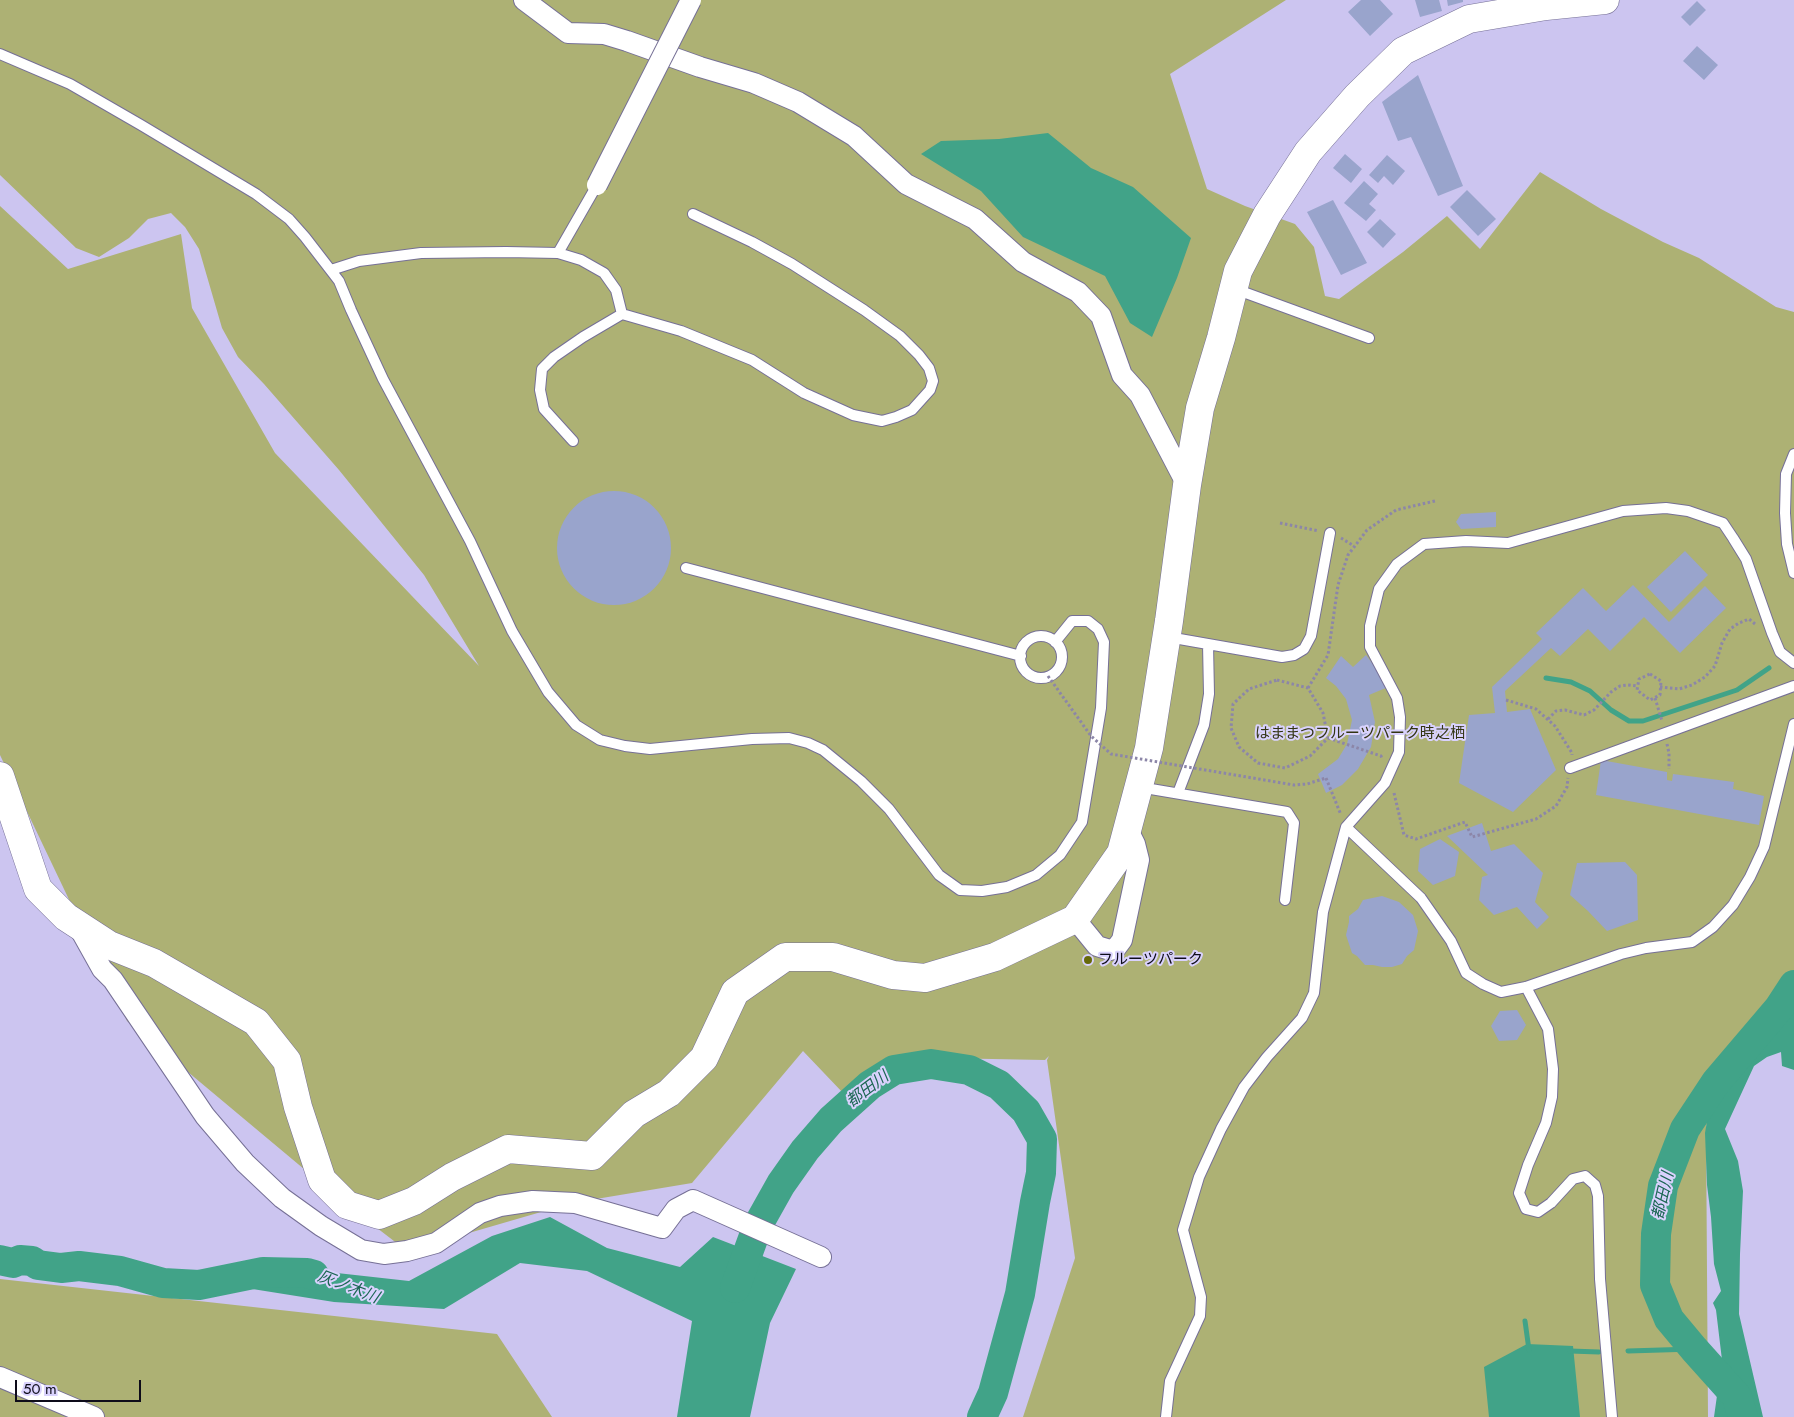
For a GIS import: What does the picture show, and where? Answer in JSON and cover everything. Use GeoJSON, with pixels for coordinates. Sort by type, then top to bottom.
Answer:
{"type":"FeatureCollection","features":[{"type":"Feature","properties":{"kind":"street"},"geometry":{"type":"LineString","coordinates":[[524,0],[568,33],[604,34],[754,84],[798,102],[854,136],[906,184],[975,218],[1023,262],[1078,292],[1101,316],[1122,375],[1140,395],[1187,485]]}},
{"type":"Feature","properties":{"kind":"street"},"geometry":{"type":"LineString","coordinates":[[597,185],[691,0]]}},
{"type":"Feature","properties":{"kind":"street"},"geometry":{"type":"LineString","coordinates":[[0,776],[38,889],[66,917],[109,945],[154,962],[256,1022],[287,1061],[298,1107],[322,1180],[347,1205],[379,1215],[414,1201],[452,1177],[508,1149],[592,1156],[634,1114],[670,1093],[704,1058],[735,992],[785,957],[834,957],[893,975],[925,978],[995,957],[1075,919],[1121,853],[1149,748],[1200,408],[1221,338],[1238,271],[1267,215],[1308,152],[1357,96],[1402,51],[1469,19],[1546,6],[1605,0]]}},
{"type":"Feature","properties":{"kind":"street"},"geometry":{"type":"LineString","coordinates":[[1075,919],[1097,946],[1110,950],[1116,948],[1122,940],[1139,860],[1135,844],[1127,828]]}},
{"type":"Feature","properties":{"kind":"street"},"geometry":{"type":"LineString","coordinates":[[77,924],[102,969],[113,980],[205,1116],[245,1163],[282,1198],[320,1226],[361,1250],[384,1254],[407,1252],[436,1243],[480,1214],[500,1206],[533,1201],[576,1203],[662,1228],[676,1209],[693,1200],[821,1257]]}},
{"type":"Feature","properties":{"kind":"street"},"geometry":{"type":"LineString","coordinates":[[0,1376],[94,1417]]}},
{"type":"Feature","properties":{"kind":"lane"},"geometry":{"type":"LineString","coordinates":[[0,54],[70,84],[141,124],[256,194],[289,218],[339,281],[350,310],[383,379],[470,541],[512,631],[548,692],[576,725],[600,740],[650,749],[752,739],[789,738],[808,744],[823,750],[861,780],[889,809],[939,875],[960,890],[982,891],[1007,887],[1036,875],[1060,855],[1082,822],[1101,708],[1104,642],[1098,629],[1088,621],[1072,621],[1055,642]]}},
{"type":"Feature","properties":{"kind":"lane"},"geometry":{"type":"LineString","coordinates":[[558,252],[597,185]]}},
{"type":"Feature","properties":{"kind":"lane"},"geometry":{"type":"LineString","coordinates":[[573,442],[544,409],[540,390],[542,369],[554,357],[622,314],[681,331],[752,360],[804,393],[853,415],[882,421],[896,417],[912,410],[930,390],[933,381],[929,368],[900,336],[864,310],[792,264],[752,242],[693,214]]}},
{"type":"Feature","properties":{"kind":"lane"},"geometry":{"type":"LineString","coordinates":[[331,270],[359,261],[421,253],[558,252],[581,260],[604,273],[616,290],[622,314]]}},
{"type":"Feature","properties":{"kind":"lane"},"geometry":{"type":"LineString","coordinates":[[1234,288],[1370,338]]}},
{"type":"Feature","properties":{"kind":"lane"},"geometry":{"type":"LineString","coordinates":[[1794,454],[1786,474],[1785,513],[1787,544],[1794,573]]}},
{"type":"Feature","properties":{"kind":"lane"},"geometry":{"type":"LineString","coordinates":[[1166,1417],[1170,1381],[1200,1316],[1201,1297],[1184,1230],[1199,1177],[1244,1087],[1302,1018],[1314,993],[1324,912],[1346,827],[1385,783],[1400,752],[1398,698],[1370,647],[1370,626],[1378,589],[1397,564],[1424,544],[1466,541],[1508,543],[1623,511],[1666,508],[1703,515],[1722,523],[1746,559],[1780,652],[1794,663]]}},
{"type":"Feature","properties":{"kind":"lane"},"geometry":{"type":"LineString","coordinates":[[1167,637],[1282,657],[1294,655],[1304,649],[1311,636],[1330,533]]}},
{"type":"Feature","properties":{"kind":"lane"},"geometry":{"type":"LineString","coordinates":[[686,568],[1021,656]]}},
{"type":"Feature","properties":{"kind":"lane"},"geometry":{"type":"LineString","coordinates":[[1037,636],[1049,637],[1055,642],[1062,654],[1061,663],[1055,672],[1048,676],[1032,676],[1025,671],[1021,664],[1021,656],[1021,650],[1026,641],[1037,636]]}},
{"type":"Feature","properties":{"kind":"lane"},"geometry":{"type":"LineString","coordinates":[[1178,793],[1204,725],[1209,694],[1208,644]]}},
{"type":"Feature","properties":{"kind":"lane"},"geometry":{"type":"LineString","coordinates":[[1570,768],[1794,686]]}},
{"type":"Feature","properties":{"kind":"lane"},"geometry":{"type":"LineString","coordinates":[[1346,827],[1421,898],[1451,941],[1466,973],[1483,984],[1501,992],[1526,988],[1621,954],[1646,948],[1692,942],[1713,928],[1733,905],[1750,877],[1764,848],[1794,724]]}},
{"type":"Feature","properties":{"kind":"lane"},"geometry":{"type":"LineString","coordinates":[[1138,786],[1287,812],[1294,823],[1285,900]]}},
{"type":"Feature","properties":{"kind":"lane"},"geometry":{"type":"LineString","coordinates":[[1526,988],[1548,1029],[1553,1069],[1552,1098],[1546,1123],[1528,1165],[1519,1193],[1526,1209],[1538,1212],[1551,1203],[1573,1179],[1585,1176],[1595,1185],[1598,1196],[1600,1280],[1612,1417]]}},
{"type":"Feature","properties":{"kind":"path"},"geometry":{"type":"LineString","coordinates":[[1308,688],[1328,655],[1338,585],[1348,555],[1367,530],[1396,510],[1435,501]]}},
{"type":"Feature","properties":{"kind":"path"},"geometry":{"type":"LineString","coordinates":[[1660,687],[1679,689],[1692,685],[1705,677],[1714,666],[1722,643],[1730,629],[1738,623],[1749,619],[1777,645]]}},
{"type":"Feature","properties":{"kind":"path"},"geometry":{"type":"LineString","coordinates":[[1650,674],[1660,681],[1660,695],[1650,700],[1637,690],[1637,686],[1639,678],[1650,674]]}},
{"type":"Feature","properties":{"kind":"path"},"geometry":{"type":"LineString","coordinates":[[1048,676],[1091,736],[1111,754],[1294,784],[1307,784],[1326,778],[1346,827]]}},
{"type":"Feature","properties":{"kind":"path"},"geometry":{"type":"LineString","coordinates":[[1277,680],[1308,688],[1323,713],[1328,738],[1310,756],[1286,768],[1258,763],[1239,747],[1231,728],[1233,704],[1249,688],[1277,680]]}},
{"type":"Feature","properties":{"kind":"path"},"geometry":{"type":"LineString","coordinates":[[1548,719],[1556,711],[1565,710],[1584,715],[1594,710],[1611,692],[1620,686],[1637,686]]}},
{"type":"Feature","properties":{"kind":"path"},"geometry":{"type":"LineString","coordinates":[[1655,698],[1663,725]]}},
{"type":"Feature","properties":{"kind":"path"},"geometry":{"type":"LineString","coordinates":[[1328,738],[1381,756],[1389,774],[1404,835],[1416,839],[1465,822],[1472,837],[1536,819],[1556,806],[1567,787],[1572,753],[1555,726],[1536,708],[1506,700]]}},
{"type":"Feature","properties":{"kind":"green space","name":"はままつフルーツパーク時之栖"},"geometry":{"type":"Polygon","coordinates":[[[0,0],[1286,0],[1170,74],[1207,189],[1245,206],[1295,224],[1314,247],[1325,296],[1339,299],[1403,252],[1447,216],[1480,249],[1540,172],[1601,209],[1663,242],[1699,258],[1776,307],[1794,312],[1794,979],[1782,996],[1706,1126],[1708,1417],[1023,1417],[1075,1258],[1047,1060],[1049,1056],[1045,1060],[887,1057],[844,1094],[803,1051],[692,1183],[572,1203],[407,1251],[347,1205],[127,1021],[0,755],[0,206],[68,269],[181,234],[192,308],[275,453],[479,666],[424,575],[339,470],[238,357],[222,328],[199,249],[185,227],[171,213],[148,219],[129,238],[99,257],[76,248],[0,175],[0,0]]]}},
{"type":"Feature","properties":{"kind":"green space"},"geometry":{"type":"Polygon","coordinates":[[[0,1279],[497,1334],[552,1417],[0,1417],[0,1279]]]}},
{"type":"Feature","properties":{"kind":"water"},"geometry":{"type":"Polygon","coordinates":[[[1048,133],[1091,168],[1133,187],[1191,238],[1177,278],[1152,337],[1130,323],[1105,276],[1023,237],[981,191],[921,154],[941,141],[999,139],[1048,133]]]}},
{"type":"Feature","properties":{"kind":"water"},"geometry":{"type":"Polygon","coordinates":[[[1794,1006],[1794,1070],[1782,1066],[1781,1052],[1767,1057],[1754,1066],[1725,1129],[1738,1161],[1743,1191],[1739,1314],[1763,1417],[1714,1417],[1722,1360],[1716,1310],[1713,1303],[1721,1291],[1714,1264],[1707,1185],[1705,1133],[1710,1103],[1728,1075],[1762,1040],[1779,1029],[1794,1006]]]}},
{"type":"Feature","properties":{"kind":"water"},"geometry":{"type":"Polygon","coordinates":[[[550,1217],[607,1248],[680,1267],[713,1237],[796,1269],[770,1323],[750,1417],[677,1417],[692,1321],[587,1271],[520,1263],[444,1309],[334,1302],[221,1284],[292,1268],[409,1281],[492,1236],[550,1217]]]}},
{"type":"Feature","properties":{"kind":"water"},"geometry":{"type":"Polygon","coordinates":[[[1527,1344],[1573,1346],[1580,1417],[1489,1417],[1484,1367],[1527,1344]]]}},
{"type":"Feature","properties":{"kind":"building"},"geometry":{"type":"Polygon","coordinates":[[[1361,0],[1380,0],[1393,14],[1370,36],[1348,12],[1361,0]]]}},
{"type":"Feature","properties":{"kind":"building"},"geometry":{"type":"Polygon","coordinates":[[[1415,0],[1439,0],[1442,11],[1420,17],[1415,0]]]}},
{"type":"Feature","properties":{"kind":"building"},"geometry":{"type":"Polygon","coordinates":[[[1447,0],[1463,0],[1463,2],[1448,6],[1447,0]]]}},
{"type":"Feature","properties":{"kind":"building"},"geometry":{"type":"Polygon","coordinates":[[[1697,1],[1706,10],[1690,26],[1681,17],[1697,1]]]}},
{"type":"Feature","properties":{"kind":"building"},"geometry":{"type":"Polygon","coordinates":[[[1697,46],[1718,65],[1704,80],[1683,61],[1697,46]]]}},
{"type":"Feature","properties":{"kind":"building"},"geometry":{"type":"Polygon","coordinates":[[[1418,75],[1463,186],[1438,196],[1411,137],[1398,141],[1382,102],[1418,75]]]}},
{"type":"Feature","properties":{"kind":"building"},"geometry":{"type":"Polygon","coordinates":[[[1345,154],[1362,169],[1351,183],[1333,168],[1345,154]]]}},
{"type":"Feature","properties":{"kind":"building"},"geometry":{"type":"Polygon","coordinates":[[[1387,155],[1405,171],[1393,185],[1384,176],[1378,183],[1369,175],[1387,155]]]}},
{"type":"Feature","properties":{"kind":"building"},"geometry":{"type":"Polygon","coordinates":[[[1364,181],[1378,194],[1369,204],[1376,210],[1366,221],[1344,203],[1364,181]]]}},
{"type":"Feature","properties":{"kind":"building"},"geometry":{"type":"Polygon","coordinates":[[[1467,190],[1496,219],[1478,236],[1450,207],[1467,190]]]}},
{"type":"Feature","properties":{"kind":"building"},"geometry":{"type":"Polygon","coordinates":[[[1333,200],[1367,263],[1341,275],[1307,212],[1333,200]]]}},
{"type":"Feature","properties":{"kind":"building"},"geometry":{"type":"Polygon","coordinates":[[[1380,219],[1396,234],[1383,248],[1367,232],[1380,219]]]}},
{"type":"Feature","properties":{"kind":"building"},"geometry":{"type":"Polygon","coordinates":[[[614,491],[636,495],[646,500],[662,516],[667,526],[671,548],[667,570],[662,580],[646,596],[636,601],[614,605],[592,601],[582,596],[566,580],[561,570],[557,548],[561,526],[566,516],[582,500],[592,495],[614,491]]]}},
{"type":"Feature","properties":{"kind":"building"},"geometry":{"type":"Polygon","coordinates":[[[1496,512],[1496,527],[1461,529],[1456,522],[1461,514],[1496,512]]]}},
{"type":"Feature","properties":{"kind":"building"},"geometry":{"type":"Polygon","coordinates":[[[1685,551],[1708,575],[1671,612],[1647,587],[1685,551]]]}},
{"type":"Feature","properties":{"kind":"building"},"geometry":{"type":"Polygon","coordinates":[[[1633,585],[1669,622],[1705,586],[1726,608],[1680,653],[1644,617],[1610,651],[1588,629],[1560,656],[1551,648],[1505,691],[1507,712],[1530,709],[1556,770],[1513,812],[1459,783],[1469,715],[1495,713],[1492,687],[1542,639],[1536,633],[1583,588],[1606,611],[1633,585]]]}},
{"type":"Feature","properties":{"kind":"building"},"geometry":{"type":"Polygon","coordinates":[[[1366,655],[1388,687],[1369,695],[1375,722],[1371,747],[1358,769],[1342,785],[1326,793],[1318,774],[1338,759],[1347,744],[1352,720],[1346,699],[1336,686],[1326,678],[1341,656],[1353,667],[1366,655]]]}},
{"type":"Feature","properties":{"kind":"building"},"geometry":{"type":"Polygon","coordinates":[[[1601,760],[1667,772],[1667,780],[1672,781],[1673,774],[1734,782],[1733,789],[1764,796],[1759,825],[1596,795],[1601,760]]]}},
{"type":"Feature","properties":{"kind":"building"},"geometry":{"type":"Polygon","coordinates":[[[1482,823],[1491,851],[1514,844],[1543,873],[1535,902],[1549,917],[1537,929],[1517,907],[1494,915],[1479,900],[1482,877],[1488,875],[1447,836],[1482,823]]]}},
{"type":"Feature","properties":{"kind":"building"},"geometry":{"type":"Polygon","coordinates":[[[1440,839],[1459,852],[1455,876],[1433,885],[1418,871],[1420,849],[1440,839]]]}},
{"type":"Feature","properties":{"kind":"building"},"geometry":{"type":"Polygon","coordinates":[[[1625,862],[1637,875],[1638,920],[1607,931],[1570,895],[1577,863],[1625,862]]]}},
{"type":"Feature","properties":{"kind":"building"},"geometry":{"type":"Polygon","coordinates":[[[1382,896],[1399,902],[1413,915],[1418,931],[1414,950],[1402,964],[1392,967],[1365,965],[1352,953],[1346,935],[1349,916],[1358,909],[1363,900],[1382,896]]]}},
{"type":"Feature","properties":{"kind":"building"},"geometry":{"type":"Polygon","coordinates":[[[1517,1010],[1526,1025],[1517,1040],[1499,1041],[1491,1026],[1500,1011],[1517,1010]]]}},
{"type":"Feature","properties":{"kind":"waterway"},"geometry":{"type":"LineString","coordinates":[[1546,678],[1571,682],[1590,691],[1611,710],[1629,721],[1643,721],[1737,690],[1769,668]]}},
{"type":"Feature","properties":{"kind":"waterway","name":"都田川"},"geometry":{"type":"LineString","coordinates":[[1743,1417],[1737,1397],[1669,1319],[1655,1285],[1656,1234],[1663,1186],[1685,1129],[1716,1082],[1779,1008],[1794,985]]}},
{"type":"Feature","properties":{"kind":"waterway","name":"都田川"},"geometry":{"type":"LineString","coordinates":[[735,1288],[758,1225],[781,1184],[805,1150],[831,1120],[870,1085],[894,1070],[931,1064],[969,1070],[999,1085],[1026,1111],[1042,1139],[1041,1173],[1020,1294],[993,1393],[982,1417]]}},
{"type":"Feature","properties":{"kind":"waterway","name":"灰ノ木川"},"geometry":{"type":"LineString","coordinates":[[0,1260],[13,1263],[20,1260],[32,1261],[38,1265],[61,1268],[79,1266],[120,1271],[163,1283],[199,1285],[263,1272],[307,1273],[314,1275]]}},
{"type":"Feature","properties":{"kind":"waterway"},"geometry":{"type":"LineString","coordinates":[[1525,1321],[1529,1350]]}},
{"type":"Feature","properties":{"kind":"waterway"},"geometry":{"type":"LineString","coordinates":[[1628,1351],[1694,1349]]}},
{"type":"Feature","properties":{"kind":"waterway"},"geometry":{"type":"LineString","coordinates":[[1570,1351],[1599,1352]]}},
{"type":"Feature","properties":{"kind":"place","name":"フルーツパーク"},"geometry":{"type":"Point","coordinates":[1088,960]}}]}
